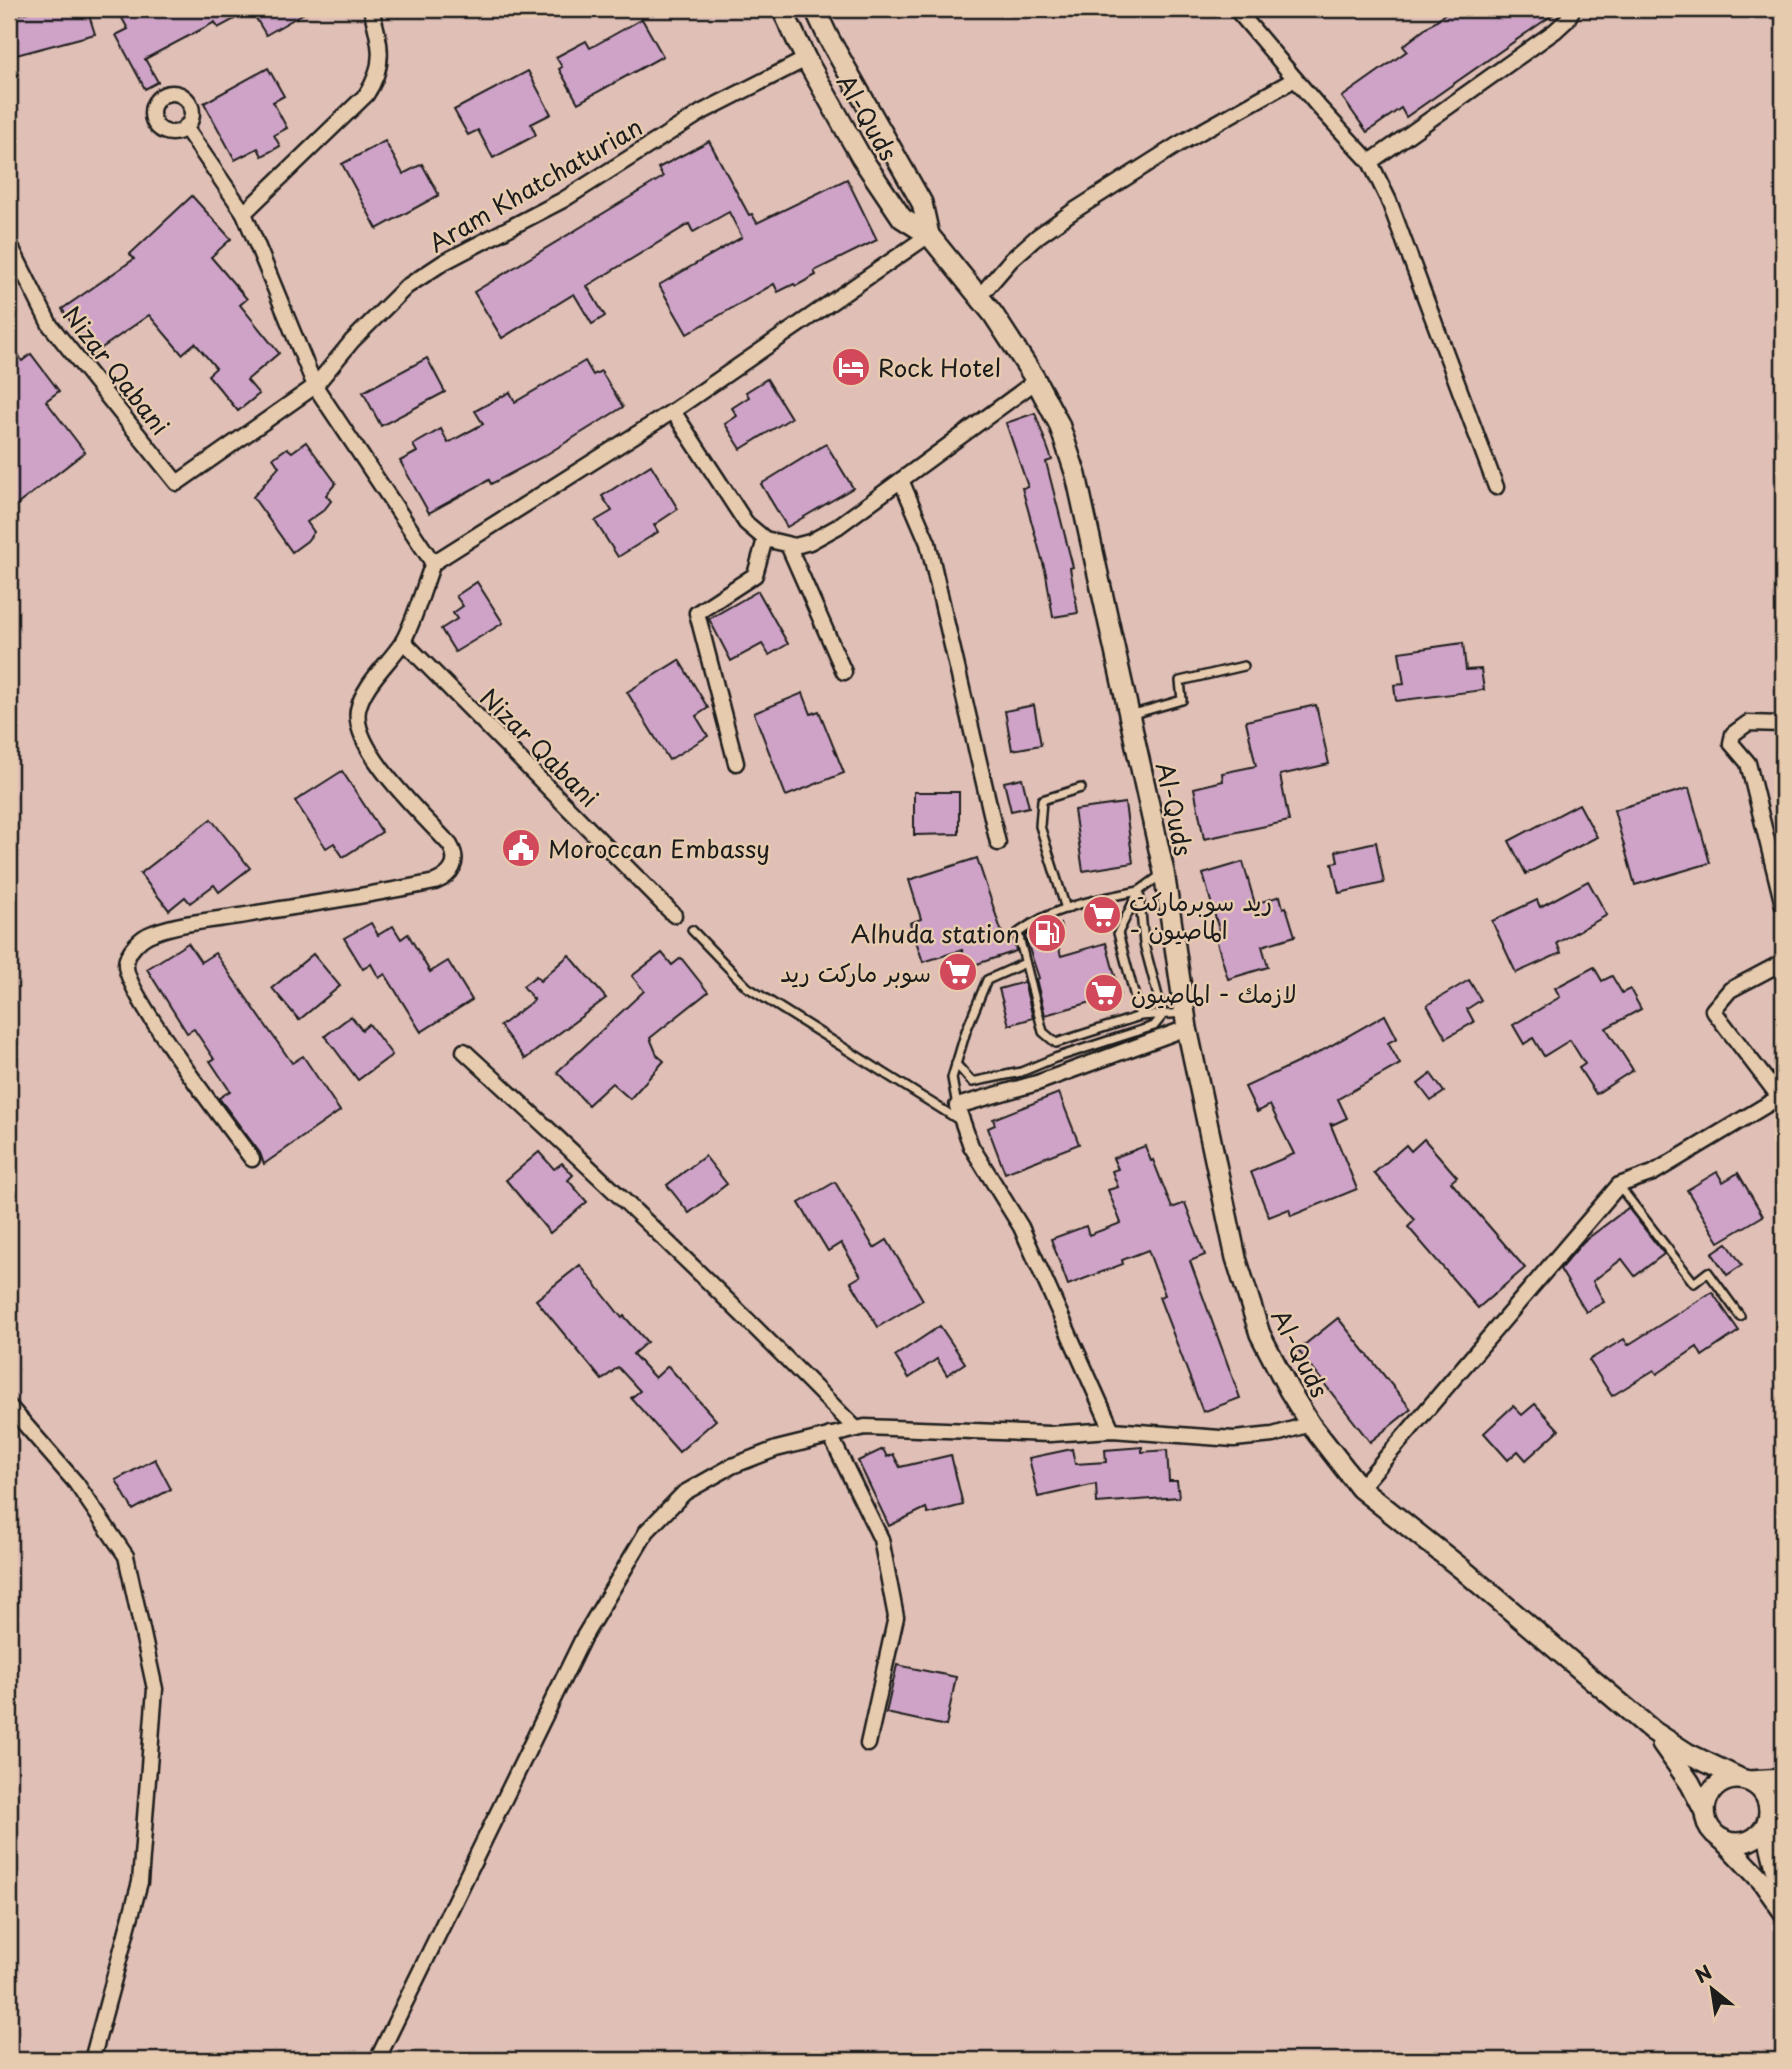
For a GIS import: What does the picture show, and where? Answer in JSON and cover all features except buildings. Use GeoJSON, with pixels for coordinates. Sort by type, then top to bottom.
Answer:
{"type":"FeatureCollection","features":[{"type":"Feature","properties":{"kind":"street"},"geometry":{"type":"LineString","coordinates":[[244,213],[366,95],[377,79],[379,40],[371,9]]}},
{"type":"Feature","properties":{"kind":"street","name":"Al-Quds"},"geometry":{"type":"LineString","coordinates":[[782,9],[806,59],[861,157],[902,218],[929,235],[993,313],[1036,381],[1059,424],[1076,475],[1164,872],[1186,1021],[1236,1258],[1260,1334],[1310,1424],[1360,1488],[1462,1569],[1653,1731]]}},
{"type":"Feature","properties":{"kind":"street","name":"Al-Quds"},"geometry":{"type":"LineString","coordinates":[[815,9],[828,37],[922,203],[929,235]]}},
{"type":"Feature","properties":{"kind":"street"},"geometry":{"type":"LineString","coordinates":[[1236,9],[1370,162],[1389,201],[1496,487]]}},
{"type":"Feature","properties":{"kind":"street"},"geometry":{"type":"LineString","coordinates":[[1370,162],[1555,31],[1567,20],[1573,9]]}},
{"type":"Feature","properties":{"kind":"street","name":"Aram Khatchaturian"},"geometry":{"type":"LineString","coordinates":[[177,483],[315,386],[352,341],[416,280],[444,262],[563,200],[702,113],[806,59]]}},
{"type":"Feature","properties":{"kind":"street"},"geometry":{"type":"LineString","coordinates":[[979,297],[1038,236],[1072,212],[1179,144],[1295,79]]}},
{"type":"Feature","properties":{"kind":"street"},"geometry":{"type":"LineString","coordinates":[[186,127],[244,213],[315,386],[433,563]]}},
{"type":"Feature","properties":{"kind":"street"},"geometry":{"type":"LineString","coordinates":[[252,1159],[169,1044],[131,984],[126,965],[131,952],[151,933],[207,921],[435,883],[446,877],[453,870],[455,860],[450,845],[391,781],[370,753],[360,730],[358,712],[365,694],[403,641],[433,563],[673,411],[929,235]]}},
{"type":"Feature","properties":{"kind":"street","name":"Nizar Qabani"},"geometry":{"type":"LineString","coordinates":[[9,243],[50,325],[177,483]]}},
{"type":"Feature","properties":{"kind":"street"},"geometry":{"type":"LineString","coordinates":[[673,411],[747,523],[765,539],[795,546],[810,542],[837,527],[1036,381]]}},
{"type":"Feature","properties":{"kind":"street"},"geometry":{"type":"LineString","coordinates":[[901,480],[928,543],[998,843]]}},
{"type":"Feature","properties":{"kind":"street"},"geometry":{"type":"LineString","coordinates":[[736,763],[696,613],[755,575],[765,539]]}},
{"type":"Feature","properties":{"kind":"street"},"geometry":{"type":"LineString","coordinates":[[788,545],[844,672]]}},
{"type":"Feature","properties":{"kind":"street","name":"Nizar Qabani"},"geometry":{"type":"LineString","coordinates":[[403,641],[674,915]]}},
{"type":"Feature","properties":{"kind":"street"},"geometry":{"type":"LineString","coordinates":[[1783,724],[1748,723],[1733,734],[1731,743],[1748,763],[1783,905]]}},
{"type":"Feature","properties":{"kind":"street"},"geometry":{"type":"LineString","coordinates":[[1360,1488],[1619,1185],[1653,1173],[1782,1097],[1713,1010],[1730,990],[1783,962]]}},
{"type":"Feature","properties":{"kind":"street"},"geometry":{"type":"LineString","coordinates":[[1112,1430],[1021,1227],[971,1146],[957,1106],[1037,1083],[1186,1021]]}},
{"type":"Feature","properties":{"kind":"street"},"geometry":{"type":"LineString","coordinates":[[464,1051],[610,1186],[856,1429]]}},
{"type":"Feature","properties":{"kind":"street"},"geometry":{"type":"LineString","coordinates":[[9,1406],[76,1483],[126,1556],[155,1689],[140,1882],[92,2060]]}},
{"type":"Feature","properties":{"kind":"street"},"geometry":{"type":"LineString","coordinates":[[377,2060],[583,1638],[647,1531],[684,1493],[732,1466],[776,1449],[864,1427],[1050,1434],[1112,1430],[1234,1439],[1273,1435],[1310,1424]]}},
{"type":"Feature","properties":{"kind":"street"},"geometry":{"type":"LineString","coordinates":[[830,1435],[881,1539],[896,1617],[868,1744]]}},
{"type":"Feature","properties":{"kind":"street"},"geometry":{"type":"LineString","coordinates":[[1653,1731],[1687,1753],[1744,1779],[1765,1794],[1774,1811],[1770,1844],[1783,1897]]}},
{"type":"Feature","properties":{"kind":"street"},"geometry":{"type":"LineString","coordinates":[[1653,1731],[1690,1783],[1712,1832],[1762,1881],[1783,1912]]}},
{"type":"Feature","properties":{"kind":"street"},"geometry":{"type":"LineString","coordinates":[[1705,1812],[1706,1801],[1711,1791],[1719,1784],[1744,1779],[1783,1779]]}},
{"type":"Feature","properties":{"kind":"street"},"geometry":{"type":"LineString","coordinates":[[1721,1839],[1740,1843],[1758,1836],[1774,1811]]}},
{"type":"Feature","properties":{"kind":"lane"},"geometry":{"type":"LineString","coordinates":[[1129,716],[1182,701],[1180,681],[1244,666]]}},
{"type":"Feature","properties":{"kind":"lane"},"geometry":{"type":"LineString","coordinates":[[1066,909],[1040,826],[1042,800],[1082,788]]}},
{"type":"Feature","properties":{"kind":"lane"},"geometry":{"type":"LineString","coordinates":[[1062,1056],[1056,1043],[1043,1032],[1018,933],[1083,902],[1139,891],[1164,872]]}},
{"type":"Feature","properties":{"kind":"lane"},"geometry":{"type":"LineString","coordinates":[[1139,891],[1144,944],[1163,1015]]}},
{"type":"Feature","properties":{"kind":"lane"},"geometry":{"type":"LineString","coordinates":[[1139,891],[1118,933],[1140,1016]]}},
{"type":"Feature","properties":{"kind":"lane"},"geometry":{"type":"LineString","coordinates":[[692,930],[747,987],[963,1122]]}},
{"type":"Feature","properties":{"kind":"lane"},"geometry":{"type":"LineString","coordinates":[[957,1106],[952,1078],[966,1031],[987,980],[1025,963]]}},
{"type":"Feature","properties":{"kind":"lane"},"geometry":{"type":"LineString","coordinates":[[956,1064],[972,1082],[1021,1072],[1154,1026],[1163,1015]]}},
{"type":"Feature","properties":{"kind":"lane"},"geometry":{"type":"LineString","coordinates":[[1056,1043],[1140,1016],[1163,1015],[1186,1021]]}},
{"type":"Feature","properties":{"kind":"lane"},"geometry":{"type":"LineString","coordinates":[[1619,1185],[1694,1283],[1708,1272],[1740,1316]]}},
{"type":"Feature","properties":{"kind":"place","name":"Rock Hotel"},"geometry":{"type":"Point","coordinates":[851,367]}},
{"type":"Feature","properties":{"kind":"place","name":"Moroccan Embassy"},"geometry":{"type":"Point","coordinates":[521,848]}},
{"type":"Feature","properties":{"kind":"place","name":"ريد سوبرماركت - الماصيون"},"geometry":{"type":"Point","coordinates":[1102,915]}},
{"type":"Feature","properties":{"kind":"place","name":"Alhuda station"},"geometry":{"type":"Point","coordinates":[1047,933]}},
{"type":"Feature","properties":{"kind":"place","name":"سوبر ماركت ريد"},"geometry":{"type":"Point","coordinates":[958,972]}},
{"type":"Feature","properties":{"kind":"place","name":"لازمك - الماصيون"},"geometry":{"type":"Point","coordinates":[1104,993]}}]}
